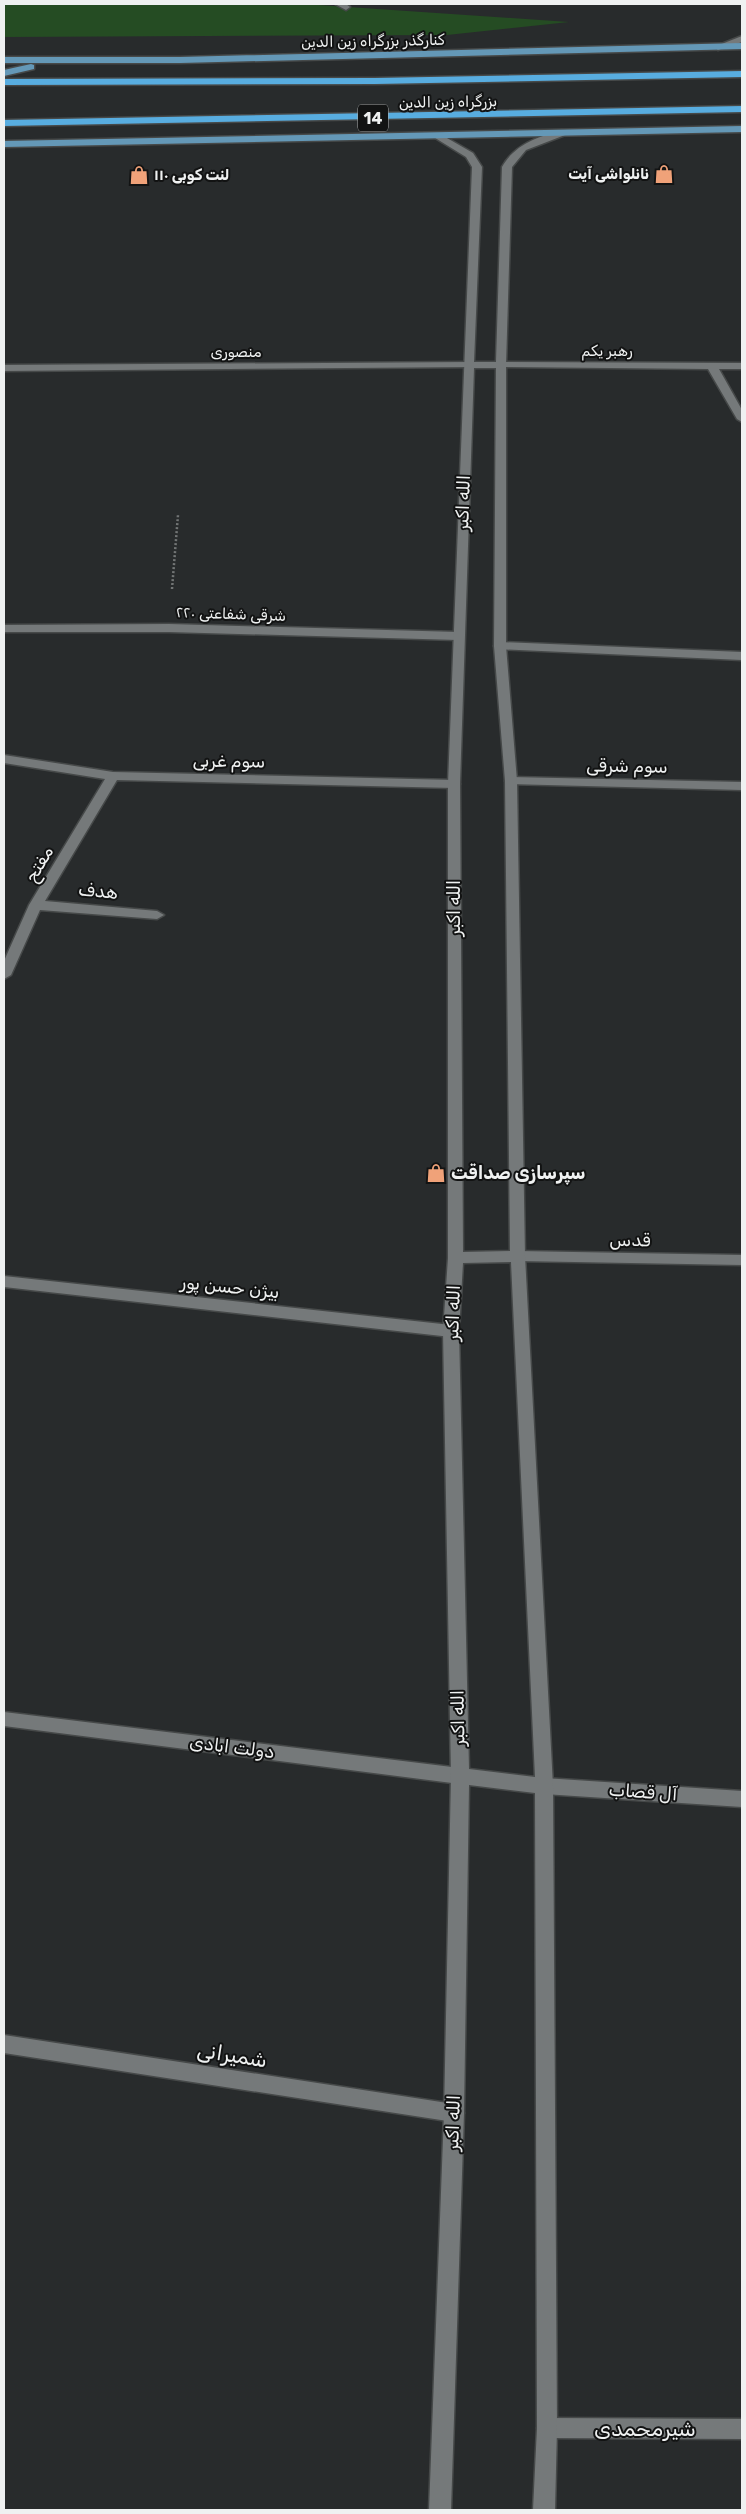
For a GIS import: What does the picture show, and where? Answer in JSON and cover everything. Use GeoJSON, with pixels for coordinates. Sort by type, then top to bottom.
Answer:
{"type":"FeatureCollection","features":[{"type":"Feature","properties":{"kind":"highway","name":"بزرگراه زین الدین"},"geometry":{"type":"LineString","coordinates":[[4,82],[375,81],[742,74]]}},
{"type":"Feature","properties":{"kind":"highway","name":"بزرگراه زین الدین"},"geometry":{"type":"LineString","coordinates":[[4,124],[742,109]]}},
{"type":"Feature","properties":{"kind":"main road"},"geometry":{"type":"LineString","coordinates":[[718,47],[742,40]]}},
{"type":"Feature","properties":{"kind":"main road","name":"کنارگذر بزرگراه زین الدین"},"geometry":{"type":"LineString","coordinates":[[4,60],[180,60],[742,46]]}},
{"type":"Feature","properties":{"kind":"main road"},"geometry":{"type":"LineString","coordinates":[[4,73],[77,60]]}},
{"type":"Feature","properties":{"kind":"main road"},"geometry":{"type":"LineString","coordinates":[[4,144],[742,129]]}},
{"type":"Feature","properties":{"kind":"main road"},"geometry":{"type":"LineString","coordinates":[[544,2510],[547,2428],[544,1786],[518,1256],[511,781],[500,646],[501,365],[506,167],[512,155],[523,147],[562,133]]}},
{"type":"Feature","properties":{"kind":"main road"},"geometry":{"type":"LineString","coordinates":[[4,135],[71,144]]}},
{"type":"Feature","properties":{"kind":"main road","name":"الله اکبر"},"geometry":{"type":"LineString","coordinates":[[437,136],[470,155],[477,167],[458,636],[454,784],[456,1258],[451,1331],[460,1776],[454,2113],[440,2510]]}},
{"type":"Feature","properties":{"kind":"main road","name":"منصوری"},"geometry":{"type":"LineString","coordinates":[[4,368],[501,365]]}},
{"type":"Feature","properties":{"kind":"main road","name":"رهبر یکم"},"geometry":{"type":"LineString","coordinates":[[501,365],[742,366]]}},
{"type":"Feature","properties":{"kind":"main road"},"geometry":{"type":"LineString","coordinates":[[712,366],[742,419]]}},
{"type":"Feature","properties":{"kind":"main road","name":"۲۲۰ شرقی شفاعتی"},"geometry":{"type":"LineString","coordinates":[[4,629],[169,628],[458,636]]}},
{"type":"Feature","properties":{"kind":"main road"},"geometry":{"type":"LineString","coordinates":[[500,646],[742,656]]}},
{"type":"Feature","properties":{"kind":"main road","name":"سوم غربی"},"geometry":{"type":"LineString","coordinates":[[4,759],[112,776],[454,784]]}},
{"type":"Feature","properties":{"kind":"main road","name":"مفتح"},"geometry":{"type":"LineString","coordinates":[[5,970],[36,905],[112,776]]}},
{"type":"Feature","properties":{"kind":"main road","name":"سوم شرقی"},"geometry":{"type":"LineString","coordinates":[[511,781],[742,786]]}},
{"type":"Feature","properties":{"kind":"main road","name":"هدف"},"geometry":{"type":"LineString","coordinates":[[36,905],[157,915]]}},
{"type":"Feature","properties":{"kind":"main road","name":"قدس"},"geometry":{"type":"LineString","coordinates":[[456,1258],[518,1256],[742,1260]]}},
{"type":"Feature","properties":{"kind":"main road","name":"بیژن حسن پور"},"geometry":{"type":"LineString","coordinates":[[4,1281],[451,1331]]}},
{"type":"Feature","properties":{"kind":"main road","name":"دولت ابادی"},"geometry":{"type":"LineString","coordinates":[[4,1719],[544,1786]]}},
{"type":"Feature","properties":{"kind":"main road","name":"آل قصاب"},"geometry":{"type":"LineString","coordinates":[[544,1786],[742,1799]]}},
{"type":"Feature","properties":{"kind":"main road","name":"شمیرانی"},"geometry":{"type":"LineString","coordinates":[[4,2044],[454,2113]]}},
{"type":"Feature","properties":{"kind":"main road","name":"شیرمحمدی"},"geometry":{"type":"LineString","coordinates":[[547,2428],[742,2430]]}},
{"type":"Feature","properties":{"kind":"path"},"geometry":{"type":"LineString","coordinates":[[169,628],[178,515]]}},
{"type":"Feature","properties":{"kind":"green space"},"geometry":{"type":"Polygon","coordinates":[[[4,4],[304,4],[569,22],[447,35],[4,37],[4,4]]]}},
{"type":"Feature","properties":{"kind":"place","name":"نانلواشی آیت"},"geometry":{"type":"Point","coordinates":[664,174]}},
{"type":"Feature","properties":{"kind":"place","name":"لنت کوبی ۱۱۰"},"geometry":{"type":"Point","coordinates":[139,175]}},
{"type":"Feature","properties":{"kind":"place","name":"سپرسازی صداقت"},"geometry":{"type":"Point","coordinates":[436,1173]}}]}
